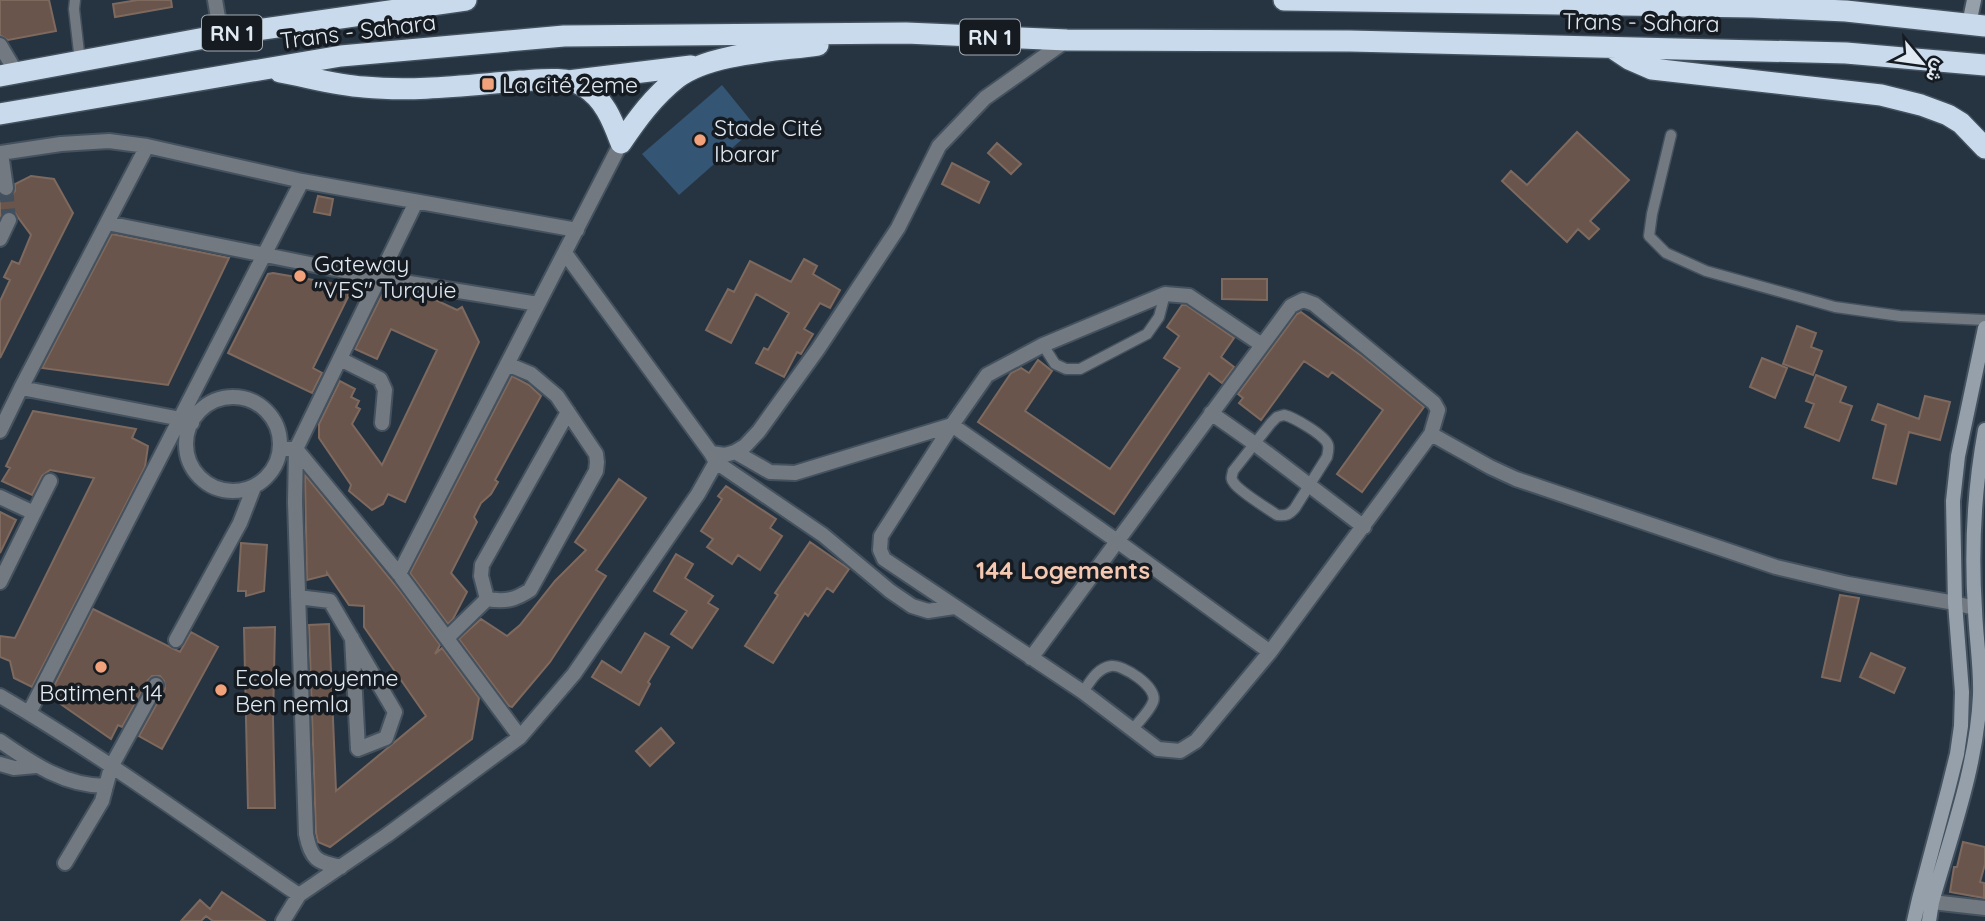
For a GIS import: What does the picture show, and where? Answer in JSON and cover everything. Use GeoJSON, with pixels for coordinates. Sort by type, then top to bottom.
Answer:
{"type":"FeatureCollection","features":[{"type":"Feature","properties":{"kind":"highway","name":"Trans - Sahara"},"geometry":{"type":"LineString","coordinates":[[1284,0],[1846,10],[1977,25]]}},
{"type":"Feature","properties":{"kind":"highway","name":"Trans - Sahara"},"geometry":{"type":"LineString","coordinates":[[8,74],[381,6],[459,1]]}},
{"type":"Feature","properties":{"kind":"highway","name":"Trans - Sahara"},"geometry":{"type":"LineString","coordinates":[[0,114],[341,57],[564,36],[906,33],[1067,40],[1350,41],[1846,53],[1985,65]]}},
{"type":"Feature","properties":{"kind":"highway"},"geometry":{"type":"LineString","coordinates":[[260,69],[361,87],[397,89],[528,80],[568,81],[701,65],[737,56],[906,33]]}},
{"type":"Feature","properties":{"kind":"highway"},"geometry":{"type":"LineString","coordinates":[[1613,47],[1629,59],[1653,69],[1881,95],[1921,104],[1961,123],[1985,148]]}},
{"type":"Feature","properties":{"kind":"highway"},"geometry":{"type":"LineString","coordinates":[[621,143],[655,98],[679,77],[701,65]]}},
{"type":"Feature","properties":{"kind":"highway"},"geometry":{"type":"LineString","coordinates":[[568,81],[584,86],[600,101],[611,116],[621,143]]}},
{"type":"Feature","properties":{"kind":"main road"},"geometry":{"type":"LineString","coordinates":[[1973,0],[1977,25]]}},
{"type":"Feature","properties":{"kind":"main road"},"geometry":{"type":"LineString","coordinates":[[1914,921],[1957,754],[1961,726],[1962,692],[1955,603],[1953,501],[1962,434],[1985,328]]}},
{"type":"Feature","properties":{"kind":"main road"},"geometry":{"type":"LineString","coordinates":[[1928,921],[1966,778],[1983,693],[1974,608],[1980,553],[1974,513],[1985,430]]}},
{"type":"Feature","properties":{"kind":"street"},"geometry":{"type":"LineString","coordinates":[[215,0],[221,35]]}},
{"type":"Feature","properties":{"kind":"street"},"geometry":{"type":"LineString","coordinates":[[1716,0],[1753,7]]}},
{"type":"Feature","properties":{"kind":"street"},"geometry":{"type":"LineString","coordinates":[[713,457],[745,446],[759,431],[818,349],[898,228],[939,146],[985,98],[1067,40]]}},
{"type":"Feature","properties":{"kind":"street"},"geometry":{"type":"LineString","coordinates":[[0,45],[8,74]]}},
{"type":"Feature","properties":{"kind":"street"},"geometry":{"type":"LineString","coordinates":[[6,188],[1,153],[61,144],[109,141],[147,146],[302,181],[578,230]]}},
{"type":"Feature","properties":{"kind":"street"},"geometry":{"type":"LineString","coordinates":[[399,574],[621,143]]}},
{"type":"Feature","properties":{"kind":"street"},"geometry":{"type":"LineString","coordinates":[[0,431],[147,146]]}},
{"type":"Feature","properties":{"kind":"street"},"geometry":{"type":"LineString","coordinates":[[29,713],[186,421],[264,254],[302,181]]}},
{"type":"Feature","properties":{"kind":"street"},"geometry":{"type":"LineString","coordinates":[[341,867],[323,864],[310,852],[306,834],[294,470],[296,449],[416,202]]}},
{"type":"Feature","properties":{"kind":"street"},"geometry":{"type":"LineString","coordinates":[[0,239],[9,220]]}},
{"type":"Feature","properties":{"kind":"street"},"geometry":{"type":"LineString","coordinates":[[107,223],[379,278],[538,304]]}},
{"type":"Feature","properties":{"kind":"street"},"geometry":{"type":"LineString","coordinates":[[565,253],[713,457],[823,535],[912,606],[928,611],[954,607]]}},
{"type":"Feature","properties":{"kind":"street"},"geometry":{"type":"LineString","coordinates":[[1031,658],[1291,306],[1303,300],[1314,304],[1434,403],[1438,410],[1431,434],[1270,652],[1196,741],[1180,751],[1158,748],[1083,692],[1031,658],[954,607],[884,559],[880,550],[881,536],[986,375],[1043,345],[1165,294],[1189,296],[1262,345]]}},
{"type":"Feature","properties":{"kind":"street"},"geometry":{"type":"LineString","coordinates":[[340,359],[380,379],[385,390],[382,423]]}},
{"type":"Feature","properties":{"kind":"street"},"geometry":{"type":"LineString","coordinates":[[487,599],[501,601],[517,598],[530,590],[596,471],[597,462],[596,454],[557,396],[531,374],[508,364]]}},
{"type":"Feature","properties":{"kind":"street"},"geometry":{"type":"LineString","coordinates":[[21,388],[186,421],[209,403],[223,397],[253,400],[265,408],[275,420],[281,449],[277,463],[267,477],[254,487],[238,491],[222,490],[207,484],[195,472],[188,458],[186,421]]}},
{"type":"Feature","properties":{"kind":"street"},"geometry":{"type":"LineString","coordinates":[[487,599],[481,576],[482,565],[568,412]]}},
{"type":"Feature","properties":{"kind":"street"},"geometry":{"type":"LineString","coordinates":[[1211,413],[1364,527]]}},
{"type":"Feature","properties":{"kind":"street"},"geometry":{"type":"LineString","coordinates":[[734,452],[770,472],[794,472],[952,425]]}},
{"type":"Feature","properties":{"kind":"street"},"geometry":{"type":"LineString","coordinates":[[952,425],[1270,652]]}},
{"type":"Feature","properties":{"kind":"street"},"geometry":{"type":"LineString","coordinates":[[1431,434],[1516,479],[1776,567],[1974,608]]}},
{"type":"Feature","properties":{"kind":"street"},"geometry":{"type":"LineString","coordinates":[[281,449],[296,449]]}},
{"type":"Feature","properties":{"kind":"street"},"geometry":{"type":"LineString","coordinates":[[296,449],[399,574],[520,737]]}},
{"type":"Feature","properties":{"kind":"street"},"geometry":{"type":"LineString","coordinates":[[283,921],[299,895],[397,828],[520,737],[574,674],[698,494],[713,457]]}},
{"type":"Feature","properties":{"kind":"street"},"geometry":{"type":"LineString","coordinates":[[0,582],[50,481]]}},
{"type":"Feature","properties":{"kind":"street"},"geometry":{"type":"LineString","coordinates":[[176,640],[240,523],[254,487]]}},
{"type":"Feature","properties":{"kind":"street"},"geometry":{"type":"LineString","coordinates":[[0,498],[34,513]]}},
{"type":"Feature","properties":{"kind":"street"},"geometry":{"type":"LineString","coordinates":[[298,597],[330,601],[352,638],[395,712],[386,738],[359,749],[352,638]]}},
{"type":"Feature","properties":{"kind":"street"},"geometry":{"type":"LineString","coordinates":[[447,638],[487,599]]}},
{"type":"Feature","properties":{"kind":"street"},"geometry":{"type":"LineString","coordinates":[[65,863],[102,802],[111,767],[156,685]]}},
{"type":"Feature","properties":{"kind":"street"},"geometry":{"type":"LineString","coordinates":[[0,696],[111,767],[299,895]]}},
{"type":"Feature","properties":{"kind":"street"},"geometry":{"type":"LineString","coordinates":[[0,741],[36,766],[65,779],[90,786],[106,786]]}},
{"type":"Feature","properties":{"kind":"street"},"geometry":{"type":"LineString","coordinates":[[0,764],[15,768],[36,766]]}},
{"type":"Feature","properties":{"kind":"street"},"geometry":{"type":"LineString","coordinates":[[1932,902],[1985,908]]}},
{"type":"Feature","properties":{"kind":"lane"},"geometry":{"type":"LineString","coordinates":[[75,0],[80,61]]}},
{"type":"Feature","properties":{"kind":"lane"},"geometry":{"type":"LineString","coordinates":[[1671,135],[1649,236],[1666,253],[1706,271],[1835,307],[1900,316],[1985,320]]}},
{"type":"Feature","properties":{"kind":"lane"},"geometry":{"type":"LineString","coordinates":[[1043,345],[1055,364],[1066,369],[1080,369],[1147,334],[1159,317],[1165,294]]}},
{"type":"Feature","properties":{"kind":"lane"},"geometry":{"type":"LineString","coordinates":[[1284,415],[1292,416],[1326,441],[1329,448],[1327,457],[1310,485],[1290,514],[1284,516],[1277,515],[1240,489],[1232,477],[1233,471],[1271,423],[1284,415]]}},
{"type":"Feature","properties":{"kind":"lane"},"geometry":{"type":"LineString","coordinates":[[1083,692],[1099,670],[1114,665],[1151,688],[1154,694],[1153,702],[1133,730]]}},
{"type":"Feature","properties":{"kind":"shaded area","name":"Stade Cité Ibarar"},"geometry":{"type":"Polygon","coordinates":[[[722,85],[756,127],[679,195],[642,154],[722,85]]]}},
{"type":"Feature","properties":{"kind":"building"},"geometry":{"type":"Polygon","coordinates":[[[0,0],[49,0],[56,31],[8,40],[0,35],[0,0]]]}},
{"type":"Feature","properties":{"kind":"building"},"geometry":{"type":"Polygon","coordinates":[[[138,0],[171,0],[172,7],[115,17],[113,4],[138,0]]]}},
{"type":"Feature","properties":{"kind":"building"},"geometry":{"type":"Polygon","coordinates":[[[1577,132],[1629,180],[1590,221],[1599,229],[1589,239],[1578,229],[1567,242],[1502,181],[1511,171],[1527,185],[1577,132]]]}},
{"type":"Feature","properties":{"kind":"building"},"geometry":{"type":"Polygon","coordinates":[[[997,143],[1021,164],[1011,174],[988,153],[997,143]]]}},
{"type":"Feature","properties":{"kind":"building"},"geometry":{"type":"Polygon","coordinates":[[[952,163],[989,182],[979,203],[942,184],[952,163]]]}},
{"type":"Feature","properties":{"kind":"building"},"geometry":{"type":"Polygon","coordinates":[[[31,176],[54,179],[73,213],[0,358],[0,301],[10,280],[4,277],[12,261],[19,264],[31,235],[14,212],[8,211],[0,217],[0,195],[7,198],[11,196],[15,191],[15,184],[31,176]]]}},
{"type":"Feature","properties":{"kind":"building"},"geometry":{"type":"Polygon","coordinates":[[[318,196],[333,199],[330,215],[314,212],[318,196]]]}},
{"type":"Feature","properties":{"kind":"building"},"geometry":{"type":"Polygon","coordinates":[[[112,234],[229,258],[168,385],[42,368],[112,234]]]}},
{"type":"Feature","properties":{"kind":"building"},"geometry":{"type":"Polygon","coordinates":[[[804,259],[817,266],[813,274],[840,290],[830,308],[820,303],[804,329],[813,334],[801,354],[797,352],[784,377],[756,363],[764,348],[768,350],[789,313],[756,294],[731,343],[706,330],[728,289],[734,292],[750,261],[791,282],[804,259]]]}},
{"type":"Feature","properties":{"kind":"building"},"geometry":{"type":"Polygon","coordinates":[[[268,274],[342,285],[348,292],[313,368],[322,373],[312,393],[228,353],[268,274]]]}},
{"type":"Feature","properties":{"kind":"building"},"geometry":{"type":"Polygon","coordinates":[[[1222,279],[1267,279],[1267,300],[1222,299],[1222,279]]]}},
{"type":"Feature","properties":{"kind":"building"},"geometry":{"type":"Polygon","coordinates":[[[385,289],[427,296],[457,310],[462,307],[479,342],[405,502],[388,494],[383,504],[372,510],[349,491],[351,485],[319,438],[319,424],[340,381],[355,389],[351,397],[359,401],[356,407],[360,409],[352,424],[382,465],[437,350],[391,329],[377,359],[355,349],[385,289]]]}},
{"type":"Feature","properties":{"kind":"building"},"geometry":{"type":"Polygon","coordinates":[[[1182,305],[1186,305],[1234,338],[1221,357],[1234,367],[1222,383],[1209,373],[1114,514],[978,422],[1011,373],[1021,368],[1029,373],[1038,360],[1052,371],[1025,411],[1110,469],[1180,368],[1164,358],[1179,336],[1167,327],[1182,305]]]}},
{"type":"Feature","properties":{"kind":"building"},"geometry":{"type":"Polygon","coordinates":[[[1301,312],[1363,357],[1424,407],[1362,492],[1337,474],[1383,410],[1332,372],[1328,377],[1304,361],[1261,420],[1239,403],[1243,398],[1238,394],[1301,312]]]}},
{"type":"Feature","properties":{"kind":"building"},"geometry":{"type":"Polygon","coordinates":[[[1797,326],[1816,333],[1811,347],[1822,351],[1813,375],[1783,364],[1797,326]]]}},
{"type":"Feature","properties":{"kind":"building"},"geometry":{"type":"Polygon","coordinates":[[[1762,358],[1787,368],[1775,398],[1750,387],[1762,358]]]}},
{"type":"Feature","properties":{"kind":"building"},"geometry":{"type":"Polygon","coordinates":[[[1816,375],[1846,387],[1840,402],[1852,406],[1839,441],[1805,427],[1814,404],[1806,401],[1816,375]]]}},
{"type":"Feature","properties":{"kind":"building"},"geometry":{"type":"Polygon","coordinates":[[[512,376],[529,385],[541,396],[495,480],[498,482],[491,494],[481,503],[474,517],[477,522],[451,573],[467,592],[448,624],[410,573],[512,376]]]}},
{"type":"Feature","properties":{"kind":"building"},"geometry":{"type":"Polygon","coordinates":[[[1925,396],[1950,402],[1940,440],[1909,432],[1896,484],[1873,478],[1886,425],[1872,420],[1878,404],[1919,419],[1925,396]]]}},
{"type":"Feature","properties":{"kind":"building"},"geometry":{"type":"Polygon","coordinates":[[[33,411],[136,429],[132,438],[148,446],[145,467],[32,687],[14,678],[10,661],[0,657],[0,636],[15,638],[94,478],[50,470],[42,476],[32,495],[2,481],[10,468],[6,466],[33,411]]]}},
{"type":"Feature","properties":{"kind":"building"},"geometry":{"type":"Polygon","coordinates":[[[305,475],[400,591],[440,645],[435,654],[442,648],[479,698],[472,739],[330,847],[318,842],[316,833],[309,625],[329,624],[336,791],[426,716],[364,627],[364,606],[349,605],[327,573],[307,580],[305,475]]]}},
{"type":"Feature","properties":{"kind":"building"},"geometry":{"type":"Polygon","coordinates":[[[619,479],[646,498],[596,570],[606,576],[550,662],[512,707],[509,706],[459,639],[481,619],[507,636],[520,625],[555,581],[586,550],[575,542],[619,479]]]}},
{"type":"Feature","properties":{"kind":"building"},"geometry":{"type":"Polygon","coordinates":[[[726,486],[776,519],[770,528],[782,536],[760,570],[738,555],[732,564],[707,547],[713,539],[701,531],[722,499],[718,496],[726,486]]]}},
{"type":"Feature","properties":{"kind":"building"},"geometry":{"type":"Polygon","coordinates":[[[0,512],[16,520],[0,553],[0,512]]]}},
{"type":"Feature","properties":{"kind":"building"},"geometry":{"type":"Polygon","coordinates":[[[810,542],[849,569],[833,592],[827,588],[808,616],[805,613],[773,663],[745,646],[778,595],[775,593],[810,542]]]}},
{"type":"Feature","properties":{"kind":"building"},"geometry":{"type":"Polygon","coordinates":[[[241,543],[267,545],[264,591],[246,596],[246,591],[238,591],[241,543]]]}},
{"type":"Feature","properties":{"kind":"building"},"geometry":{"type":"Polygon","coordinates":[[[676,554],[693,564],[685,578],[713,596],[708,603],[718,609],[692,648],[671,634],[687,611],[654,591],[676,554]]]}},
{"type":"Feature","properties":{"kind":"building"},"geometry":{"type":"Polygon","coordinates":[[[1840,595],[1859,598],[1840,681],[1822,677],[1840,595]]]}},
{"type":"Feature","properties":{"kind":"building","name":"Batiment 14"},"geometry":{"type":"Polygon","coordinates":[[[93,609],[180,652],[191,632],[218,647],[162,749],[139,736],[165,689],[160,676],[152,676],[148,680],[122,727],[118,725],[111,739],[49,696],[93,609]]]}},
{"type":"Feature","properties":{"kind":"building"},"geometry":{"type":"Polygon","coordinates":[[[275,627],[275,808],[248,808],[244,628],[275,627]]]}},
{"type":"Feature","properties":{"kind":"building"},"geometry":{"type":"Polygon","coordinates":[[[645,633],[669,647],[648,682],[650,684],[639,705],[592,677],[602,661],[621,673],[645,633]]]}},
{"type":"Feature","properties":{"kind":"building"},"geometry":{"type":"Polygon","coordinates":[[[1871,653],[1905,668],[1894,693],[1860,677],[1871,653]]]}},
{"type":"Feature","properties":{"kind":"building"},"geometry":{"type":"Polygon","coordinates":[[[661,728],[674,743],[650,766],[636,751],[661,728]]]}},
{"type":"Feature","properties":{"kind":"building"},"geometry":{"type":"Polygon","coordinates":[[[1963,842],[1985,847],[1985,864],[1980,882],[1984,883],[1984,898],[1950,892],[1954,867],[1957,867],[1963,842]]]}},
{"type":"Feature","properties":{"kind":"building"},"geometry":{"type":"Polygon","coordinates":[[[222,892],[265,921],[213,921],[206,916],[201,921],[181,921],[200,900],[210,909],[222,892]]]}},
{"type":"Feature","properties":{"kind":"tunnel"},"geometry":{"type":"LineString","coordinates":[[6,188],[9,220]]}},
{"type":"Feature","properties":{"kind":"place","name":"La cité 2eme"},"geometry":{"type":"Point","coordinates":[488,84]}},
{"type":"Feature","properties":{"kind":"place","name":"Stade Cité Ibarar"},"geometry":{"type":"Point","coordinates":[700,140]}},
{"type":"Feature","properties":{"kind":"place","name":"Gateway \"VFS\" Turquie"},"geometry":{"type":"Point","coordinates":[300,276]}},
{"type":"Feature","properties":{"kind":"place","name":"Batiment 14"},"geometry":{"type":"Point","coordinates":[101,667]}},
{"type":"Feature","properties":{"kind":"place","name":"Ecole moyenne Ben nemla"},"geometry":{"type":"Point","coordinates":[221,690]}},
{"type":"Feature","properties":{"kind":"district","name":"144 Logements"},"geometry":{"type":"Point","coordinates":[1063,570]}}]}
